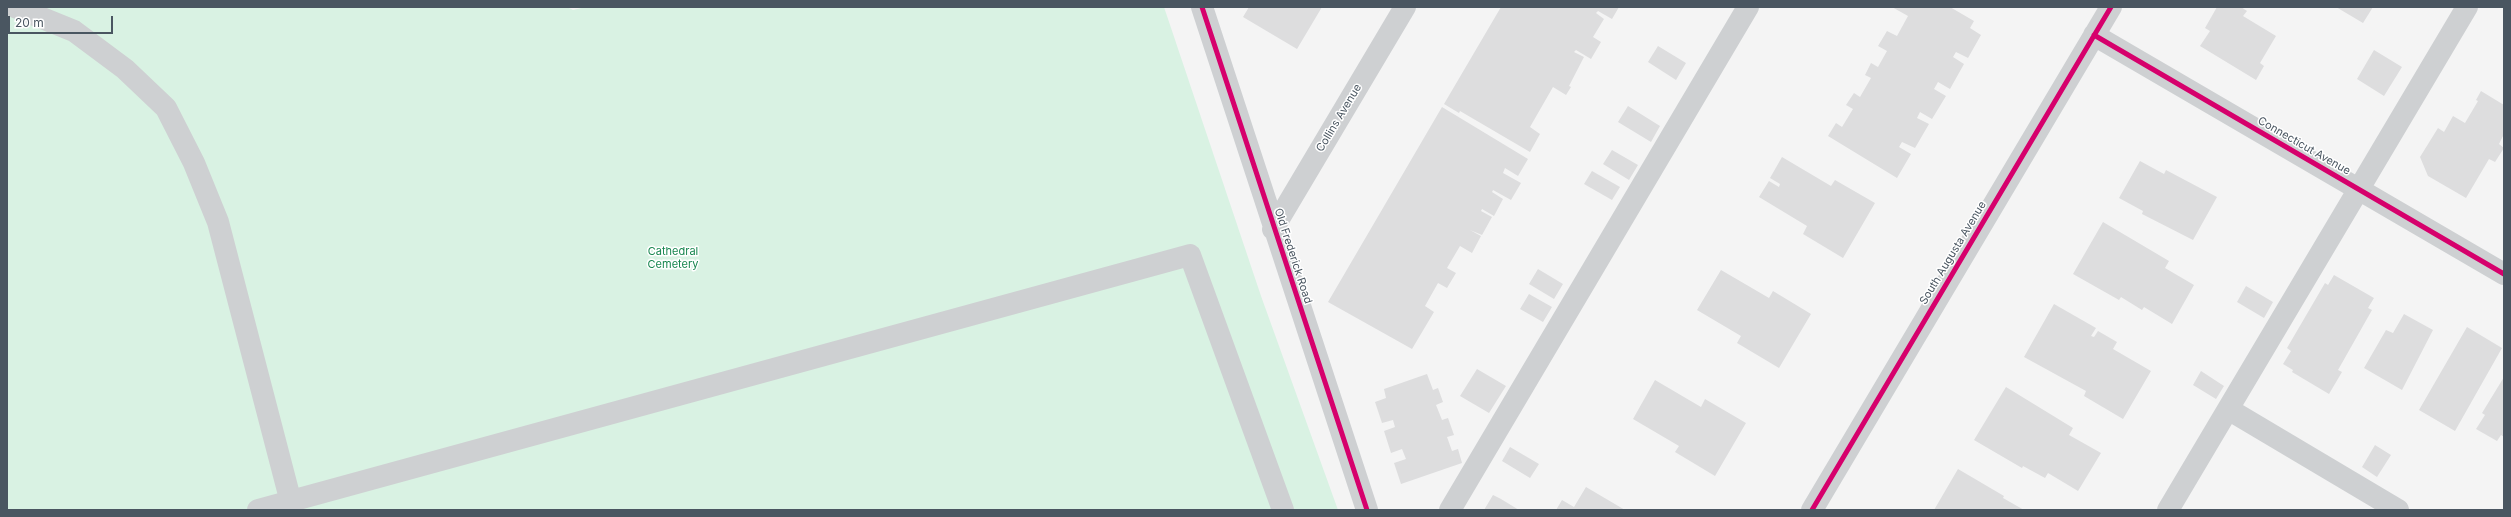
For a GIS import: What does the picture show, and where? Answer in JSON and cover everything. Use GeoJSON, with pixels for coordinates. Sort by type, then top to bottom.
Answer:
{"type":"FeatureCollection","features":[{"type":"Feature","properties":{"kind":"street"},"geometry":{"type":"LineString","coordinates":[[15,7],[74,31],[125,69],[166,108],[194,163],[218,222],[292,506]]}},
{"type":"Feature","properties":{"kind":"street","name":"Old Frederick Road"},"geometry":{"type":"LineString","coordinates":[[1202,7],[1367,510]]}},
{"type":"Feature","properties":{"kind":"street","name":"Collins Avenue"},"geometry":{"type":"LineString","coordinates":[[1274,229],[1405,7]]}},
{"type":"Feature","properties":{"kind":"street"},"geometry":{"type":"LineString","coordinates":[[1450,510],[1748,7]]}},
{"type":"Feature","properties":{"kind":"street","name":"South Augusta Avenue"},"geometry":{"type":"LineString","coordinates":[[1812,510],[2111,7]]}},
{"type":"Feature","properties":{"kind":"street"},"geometry":{"type":"LineString","coordinates":[[2168,510],[2467,7]]}},
{"type":"Feature","properties":{"kind":"street","name":"Connecticut Avenue"},"geometry":{"type":"LineString","coordinates":[[2094,35],[2504,274]]}},
{"type":"Feature","properties":{"kind":"street"},"geometry":{"type":"LineString","coordinates":[[258,510],[292,506],[1190,256],[1282,510]]}},
{"type":"Feature","properties":{"kind":"street"},"geometry":{"type":"LineString","coordinates":[[2228,409],[2398,510]]}},
{"type":"Feature","properties":{"kind":"green space","name":"Cathedral Cemetery"},"geometry":{"type":"Polygon","coordinates":[[[7,7],[567,7],[573,10],[586,7],[1164,7],[1261,296],[1338,510],[7,510],[7,7]]]}},
{"type":"Feature","properties":{"kind":"building"},"geometry":{"type":"Polygon","coordinates":[[[1249,7],[1322,7],[1297,49],[1243,17],[1249,7]]]}},
{"type":"Feature","properties":{"kind":"building"},"geometry":{"type":"Polygon","coordinates":[[[1501,7],[1619,7],[1612,19],[1598,11],[1596,13],[1604,19],[1593,37],[1601,42],[1591,59],[1576,50],[1574,52],[1584,57],[1569,86],[1571,87],[1566,95],[1553,87],[1530,127],[1540,134],[1530,152],[1460,111],[1459,113],[1444,104],[1501,7]]]}},
{"type":"Feature","properties":{"kind":"building"},"geometry":{"type":"Polygon","coordinates":[[[1892,7],[1950,7],[1974,21],[1970,28],[1981,35],[1968,58],[1956,52],[1953,57],[1964,64],[1950,89],[1938,82],[1934,89],[1946,96],[1932,119],[1920,112],[1917,118],[1929,124],[1915,148],[1902,142],[1899,147],[1911,154],[1897,178],[1828,136],[1836,123],[1842,127],[1853,109],[1846,105],[1854,93],[1860,97],[1871,78],[1865,75],[1871,63],[1878,67],[1887,51],[1878,46],[1887,31],[1897,36],[1908,16],[1892,7]]]}},
{"type":"Feature","properties":{"kind":"building"},"geometry":{"type":"Polygon","coordinates":[[[2217,7],[2241,7],[2247,11],[2243,16],[2276,36],[2260,63],[2264,66],[2256,80],[2200,46],[2210,31],[2205,28],[2217,7]]]}},
{"type":"Feature","properties":{"kind":"building"},"geometry":{"type":"Polygon","coordinates":[[[2336,7],[2373,7],[2363,23],[2336,7]]]}},
{"type":"Feature","properties":{"kind":"building"},"geometry":{"type":"Polygon","coordinates":[[[1658,46],[1686,63],[1676,80],[1648,62],[1658,46]]]}},
{"type":"Feature","properties":{"kind":"building"},"geometry":{"type":"Polygon","coordinates":[[[2374,50],[2402,67],[2384,96],[2357,79],[2374,50]]]}},
{"type":"Feature","properties":{"kind":"building"},"geometry":{"type":"Polygon","coordinates":[[[2481,91],[2504,105],[2504,134],[2499,144],[2504,148],[2495,162],[2489,159],[2466,198],[2428,176],[2420,157],[2438,128],[2444,132],[2453,116],[2465,123],[2478,101],[2476,100],[2481,91]]]}},
{"type":"Feature","properties":{"kind":"building"},"geometry":{"type":"Polygon","coordinates":[[[1628,106],[1660,126],[1651,142],[1618,122],[1628,106]]]}},
{"type":"Feature","properties":{"kind":"building"},"geometry":{"type":"Polygon","coordinates":[[[1442,107],[1528,159],[1518,176],[1505,168],[1503,173],[1521,183],[1511,200],[1493,190],[1492,192],[1503,199],[1494,216],[1482,209],[1481,211],[1492,217],[1482,235],[1470,230],[1481,236],[1472,253],[1460,246],[1447,268],[1456,273],[1447,288],[1438,283],[1425,306],[1434,312],[1412,349],[1328,302],[1442,107]]]}},
{"type":"Feature","properties":{"kind":"building"},"geometry":{"type":"Polygon","coordinates":[[[1612,150],[1638,165],[1629,180],[1603,164],[1612,150]]]}},
{"type":"Feature","properties":{"kind":"building"},"geometry":{"type":"Polygon","coordinates":[[[1782,157],[1831,186],[1835,180],[1875,203],[1843,258],[1803,234],[1807,226],[1759,197],[1769,181],[1779,187],[1780,184],[1770,178],[1782,157]]]}},
{"type":"Feature","properties":{"kind":"building"},"geometry":{"type":"Polygon","coordinates":[[[2140,161],[2164,174],[2166,170],[2217,197],[2193,240],[2142,214],[2143,211],[2119,198],[2140,161]]]}},
{"type":"Feature","properties":{"kind":"building"},"geometry":{"type":"Polygon","coordinates":[[[1592,171],[1620,187],[1612,200],[1584,184],[1592,171]]]}},
{"type":"Feature","properties":{"kind":"building"},"geometry":{"type":"Polygon","coordinates":[[[2103,222],[2169,261],[2165,268],[2194,285],[2172,324],[2144,307],[2142,310],[2121,297],[2119,300],[2073,274],[2103,222]]]}},
{"type":"Feature","properties":{"kind":"building"},"geometry":{"type":"Polygon","coordinates":[[[1538,269],[1563,284],[1554,299],[1529,284],[1538,269]]]}},
{"type":"Feature","properties":{"kind":"building"},"geometry":{"type":"Polygon","coordinates":[[[1721,270],[1769,298],[1773,291],[1811,314],[1779,368],[1737,343],[1741,336],[1697,310],[1721,270]]]}},
{"type":"Feature","properties":{"kind":"building"},"geometry":{"type":"Polygon","coordinates":[[[2334,275],[2374,298],[2368,308],[2372,310],[2338,370],[2342,372],[2329,394],[2292,372],[2293,370],[2283,364],[2291,351],[2287,348],[2325,283],[2328,285],[2334,275]]]}},
{"type":"Feature","properties":{"kind":"building"},"geometry":{"type":"Polygon","coordinates":[[[2246,286],[2273,302],[2264,318],[2237,302],[2246,286]]]}},
{"type":"Feature","properties":{"kind":"building"},"geometry":{"type":"Polygon","coordinates":[[[1529,294],[1552,307],[1543,322],[1520,309],[1529,294]]]}},
{"type":"Feature","properties":{"kind":"building"},"geometry":{"type":"Polygon","coordinates":[[[2054,304],[2096,328],[2091,336],[2094,337],[2098,331],[2117,342],[2113,349],[2151,371],[2123,419],[2084,396],[2086,391],[2024,357],[2054,304]]]}},
{"type":"Feature","properties":{"kind":"building"},"geometry":{"type":"Polygon","coordinates":[[[2404,314],[2433,330],[2402,390],[2364,368],[2386,330],[2393,333],[2404,314]]]}},
{"type":"Feature","properties":{"kind":"building"},"geometry":{"type":"Polygon","coordinates":[[[2467,327],[2502,348],[2455,431],[2419,410],[2467,327]]]}},
{"type":"Feature","properties":{"kind":"building"},"geometry":{"type":"Polygon","coordinates":[[[1477,369],[1506,386],[1489,413],[1460,396],[1477,369]]]}},
{"type":"Feature","properties":{"kind":"building"},"geometry":{"type":"Polygon","coordinates":[[[2201,371],[2224,386],[2216,399],[2193,385],[2201,371]]]}},
{"type":"Feature","properties":{"kind":"building"},"geometry":{"type":"Polygon","coordinates":[[[1427,374],[1433,390],[1438,388],[1443,402],[1436,405],[1442,420],[1448,418],[1454,435],[1447,437],[1452,451],[1458,449],[1462,463],[1401,484],[1394,463],[1406,459],[1402,449],[1391,453],[1384,431],[1395,427],[1393,420],[1382,423],[1375,402],[1386,398],[1384,389],[1427,374]]]}},
{"type":"Feature","properties":{"kind":"building"},"geometry":{"type":"Polygon","coordinates":[[[2504,377],[2504,437],[2501,435],[2497,441],[2476,429],[2485,415],[2482,413],[2504,377]]]}},
{"type":"Feature","properties":{"kind":"building"},"geometry":{"type":"Polygon","coordinates":[[[1655,380],[1701,407],[1705,399],[1746,423],[1715,476],[1675,452],[1679,446],[1633,419],[1655,380]]]}},
{"type":"Feature","properties":{"kind":"building"},"geometry":{"type":"Polygon","coordinates":[[[2006,387],[2073,428],[2069,435],[2101,453],[2078,491],[2048,473],[2045,478],[2023,466],[2022,468],[1974,440],[2006,387]]]}},
{"type":"Feature","properties":{"kind":"building"},"geometry":{"type":"Polygon","coordinates":[[[2375,445],[2391,455],[2377,477],[2362,467],[2375,445]]]}},
{"type":"Feature","properties":{"kind":"building"},"geometry":{"type":"Polygon","coordinates":[[[1510,447],[1539,464],[1530,478],[1502,461],[1510,447]]]}},
{"type":"Feature","properties":{"kind":"building"},"geometry":{"type":"Polygon","coordinates":[[[1958,469],[2004,496],[2003,498],[2024,510],[1934,510],[1958,469]]]}},
{"type":"Feature","properties":{"kind":"building"},"geometry":{"type":"Polygon","coordinates":[[[1586,487],[1625,510],[1556,510],[1562,500],[1574,507],[1586,487]]]}},
{"type":"Feature","properties":{"kind":"building"},"geometry":{"type":"Polygon","coordinates":[[[1493,495],[1501,499],[1519,510],[1484,510],[1493,495]]]}},
{"type":"Feature","properties":{"kind":"cycle path"},"geometry":{"type":"LineString","coordinates":[[1202,7],[1367,510]]}},
{"type":"Feature","properties":{"kind":"cycle path"},"geometry":{"type":"LineString","coordinates":[[1812,510],[2111,7]]}},
{"type":"Feature","properties":{"kind":"cycle path"},"geometry":{"type":"LineString","coordinates":[[2094,35],[2504,274]]}}]}
